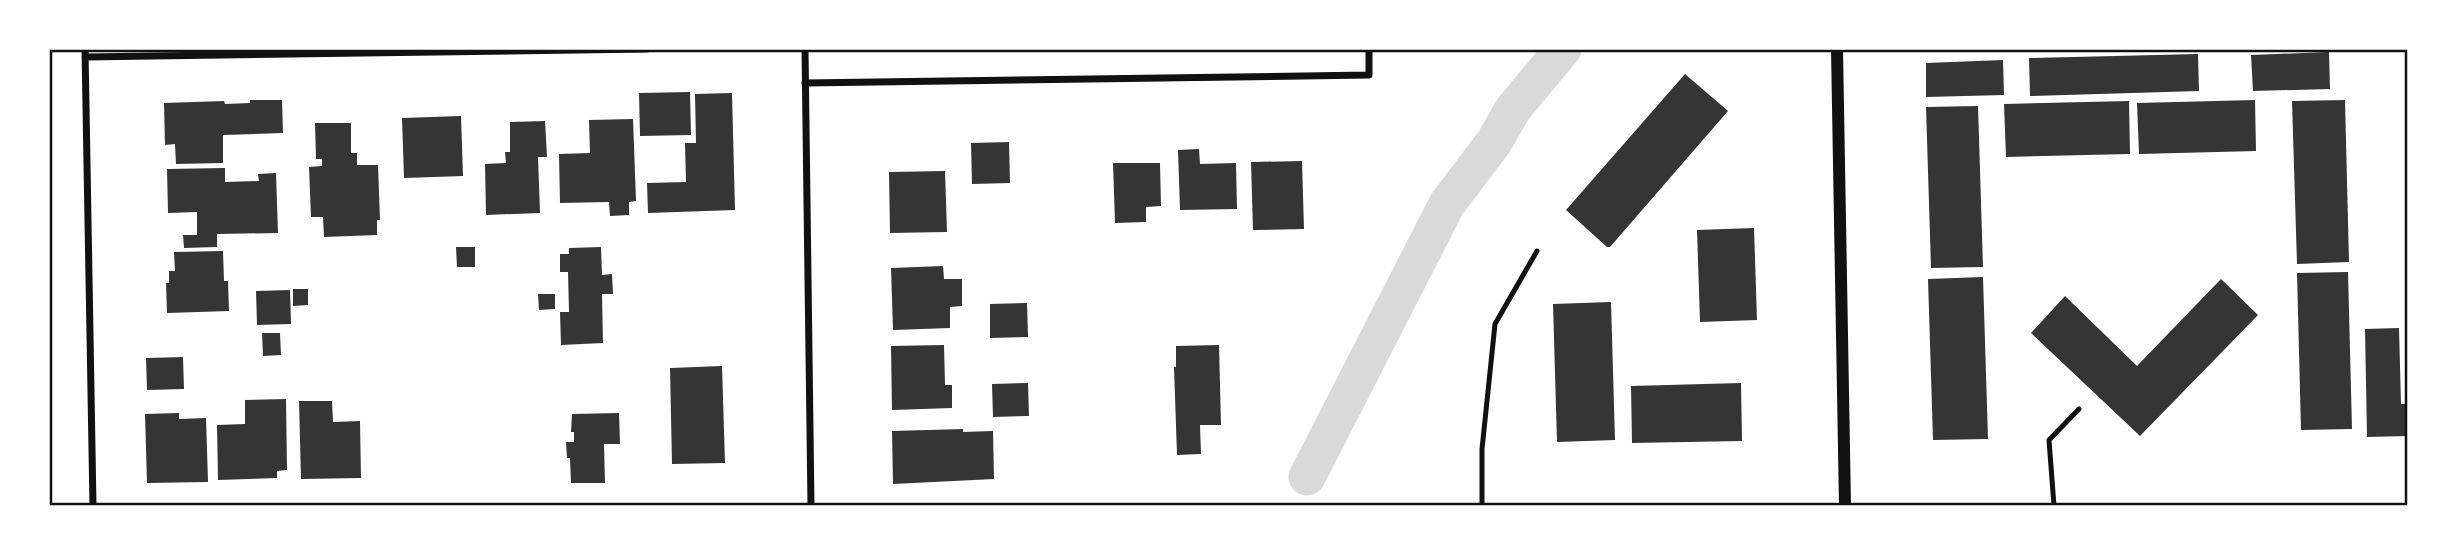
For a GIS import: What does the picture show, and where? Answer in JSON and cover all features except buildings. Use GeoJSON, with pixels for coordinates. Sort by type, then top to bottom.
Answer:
{"type":"FeatureCollection","features":[{"type":"Feature","properties":{"kind":"street"},"geometry":{"type":"LineString","coordinates":[[93,506],[85,53],[647,49]]}},
{"type":"Feature","properties":{"kind":"street"},"geometry":{"type":"LineString","coordinates":[[805,49],[811,506]]}},
{"type":"Feature","properties":{"kind":"street"},"geometry":{"type":"LineString","coordinates":[[805,83],[1369,75],[1369,49]]}},
{"type":"Feature","properties":{"kind":"street"},"geometry":{"type":"LineString","coordinates":[[1837,49],[1845,506]]}},
{"type":"Feature","properties":{"kind":"lane"},"geometry":{"type":"LineString","coordinates":[[1482,506],[1482,449],[1495,324],[1537,251]]}},
{"type":"Feature","properties":{"kind":"lane"},"geometry":{"type":"LineString","coordinates":[[2054,506],[2049,440],[2079,409]]}},
{"type":"Feature","properties":{"kind":"waterway"},"geometry":{"type":"LineString","coordinates":[[1307,477],[1447,204],[1494,142],[1513,109],[1563,49]]}}]}
